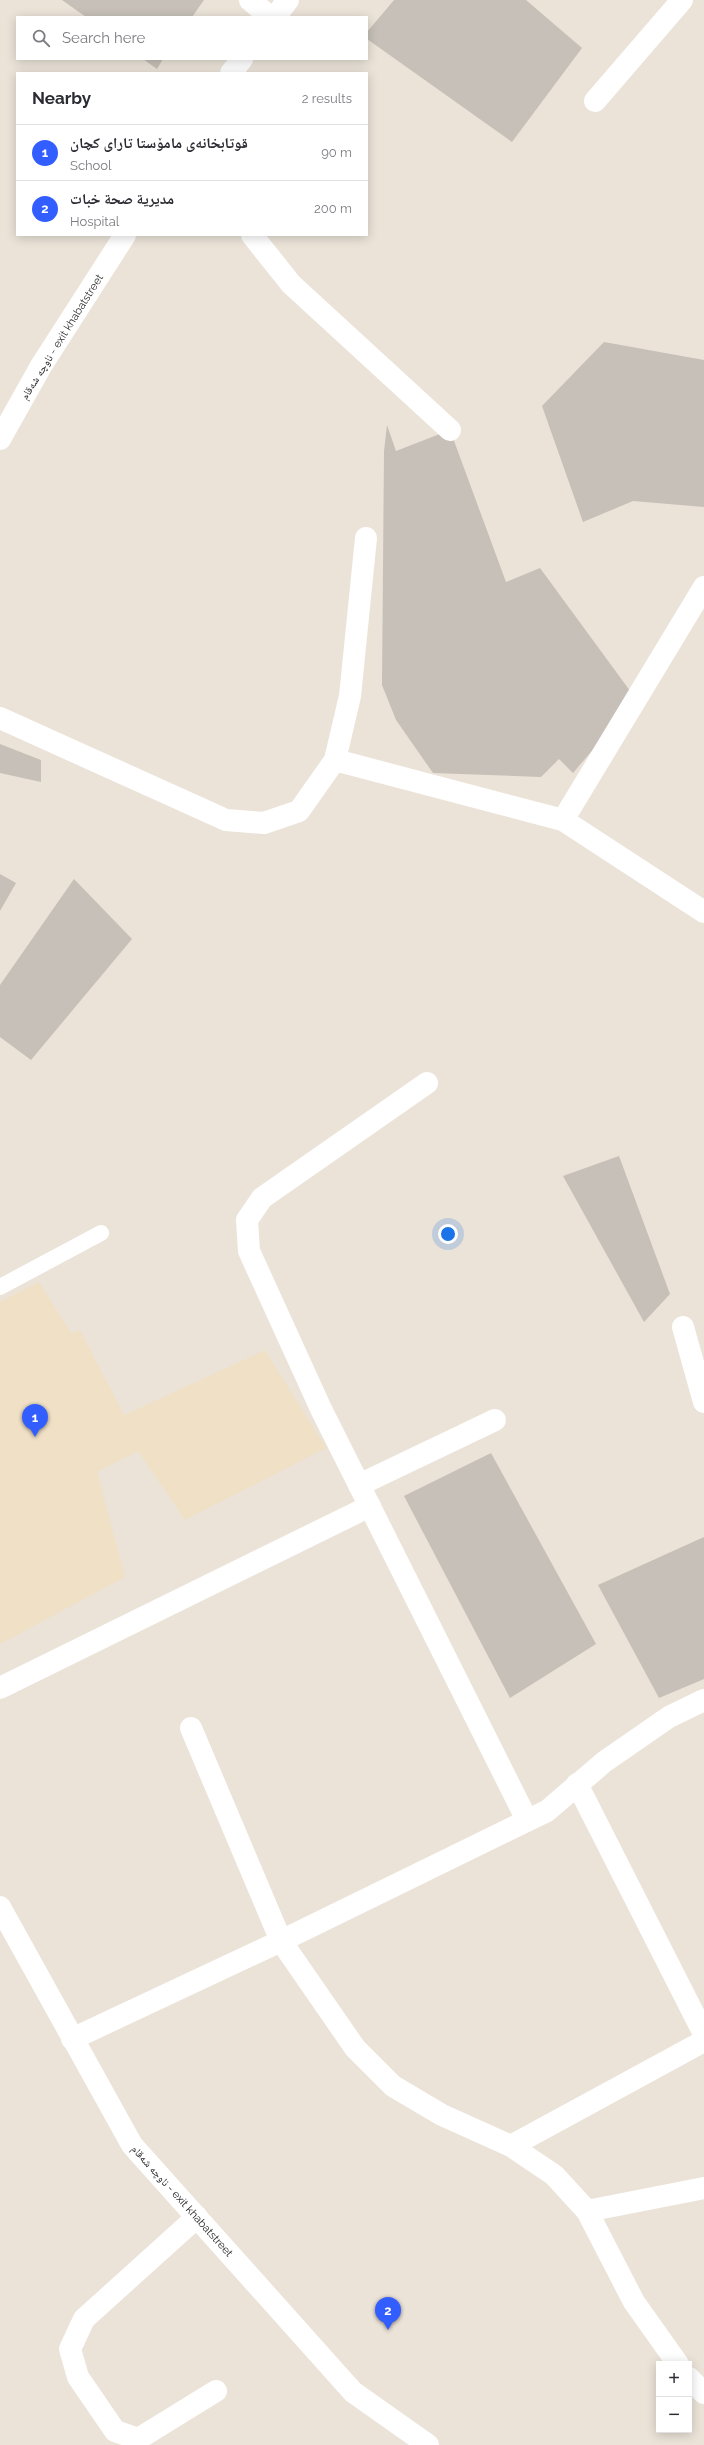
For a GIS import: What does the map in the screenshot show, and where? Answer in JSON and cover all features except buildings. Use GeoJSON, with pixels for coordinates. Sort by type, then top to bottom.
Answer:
{"type":"FeatureCollection","features":[{"type":"Feature","properties":{"kind":"street"},"geometry":{"type":"LineString","coordinates":[[250,0],[269,16]]}},
{"type":"Feature","properties":{"kind":"street"},"geometry":{"type":"LineString","coordinates":[[276,16],[288,0]]}},
{"type":"Feature","properties":{"kind":"street"},"geometry":{"type":"LineString","coordinates":[[595,101],[682,0]]}},
{"type":"Feature","properties":{"kind":"street"},"geometry":{"type":"LineString","coordinates":[[232,72],[241,60]]}},
{"type":"Feature","properties":{"kind":"street","name":"ناوچە شەقام - exit khabatstreet"},"geometry":{"type":"LineString","coordinates":[[0,439],[41,366],[124,236]]}},
{"type":"Feature","properties":{"kind":"street"},"geometry":{"type":"LineString","coordinates":[[253,236],[291,284],[450,430]]}},
{"type":"Feature","properties":{"kind":"street"},"geometry":{"type":"LineString","coordinates":[[0,718],[226,820],[264,823],[299,811],[335,760],[350,696],[366,538]]}},
{"type":"Feature","properties":{"kind":"street"},"geometry":{"type":"LineString","coordinates":[[563,820],[704,587]]}},
{"type":"Feature","properties":{"kind":"street"},"geometry":{"type":"LineString","coordinates":[[335,760],[563,820],[704,912]]}},
{"type":"Feature","properties":{"kind":"street"},"geometry":{"type":"LineString","coordinates":[[427,1083],[262,1198],[247,1220],[250,1251],[321,1409],[528,1820]]}},
{"type":"Feature","properties":{"kind":"street"},"geometry":{"type":"LineString","coordinates":[[683,1327],[704,1402]]}},
{"type":"Feature","properties":{"kind":"street"},"geometry":{"type":"LineString","coordinates":[[359,1485],[494,1420]]}},
{"type":"Feature","properties":{"kind":"street"},"geometry":{"type":"LineString","coordinates":[[0,1688],[370,1506]]}},
{"type":"Feature","properties":{"kind":"street"},"geometry":{"type":"LineString","coordinates":[[72,2039],[282,1941],[547,1811],[604,1762],[669,1717],[704,1700]]}},
{"type":"Feature","properties":{"kind":"street"},"geometry":{"type":"LineString","coordinates":[[191,1728],[282,1941],[355,2048],[393,2086],[442,2115],[512,2146],[554,2176],[587,2211],[634,2302],[676,2361]]}},
{"type":"Feature","properties":{"kind":"street"},"geometry":{"type":"LineString","coordinates":[[577,1784],[704,2034]]}},
{"type":"Feature","properties":{"kind":"street","name":"ناوچە شەقام - exit khabatstreet"},"geometry":{"type":"LineString","coordinates":[[0,1907],[132,2145],[353,2392],[428,2445]]}},
{"type":"Feature","properties":{"kind":"street"},"geometry":{"type":"LineString","coordinates":[[512,2146],[704,2041]]}},
{"type":"Feature","properties":{"kind":"street"},"geometry":{"type":"LineString","coordinates":[[587,2211],[704,2188]]}},
{"type":"Feature","properties":{"kind":"street"},"geometry":{"type":"LineString","coordinates":[[197,2217],[84,2319],[70,2349],[78,2377],[115,2431],[138,2439],[216,2391]]}},
{"type":"Feature","properties":{"kind":"street"},"geometry":{"type":"LineString","coordinates":[[692,2381],[704,2393]]}},
{"type":"Feature","properties":{"kind":"lane"},"geometry":{"type":"LineString","coordinates":[[0,1287],[101,1233]]}},
{"type":"Feature","properties":{"kind":"shaded area"},"geometry":{"type":"Polygon","coordinates":[[[39,1282],[71,1333],[80,1330],[124,1415],[265,1350],[326,1448],[185,1520],[138,1451],[97,1472],[125,1577],[0,1644],[0,1302],[39,1282]]]}},
{"type":"Feature","properties":{"kind":"place","name":"قوتابخانەی مامۆستا تارای کچان"},"geometry":{"type":"Point","coordinates":[35,1437]}},
{"type":"Feature","properties":{"kind":"place","name":"مديرية صحة خبات"},"geometry":{"type":"Point","coordinates":[388,2330]}}]}
